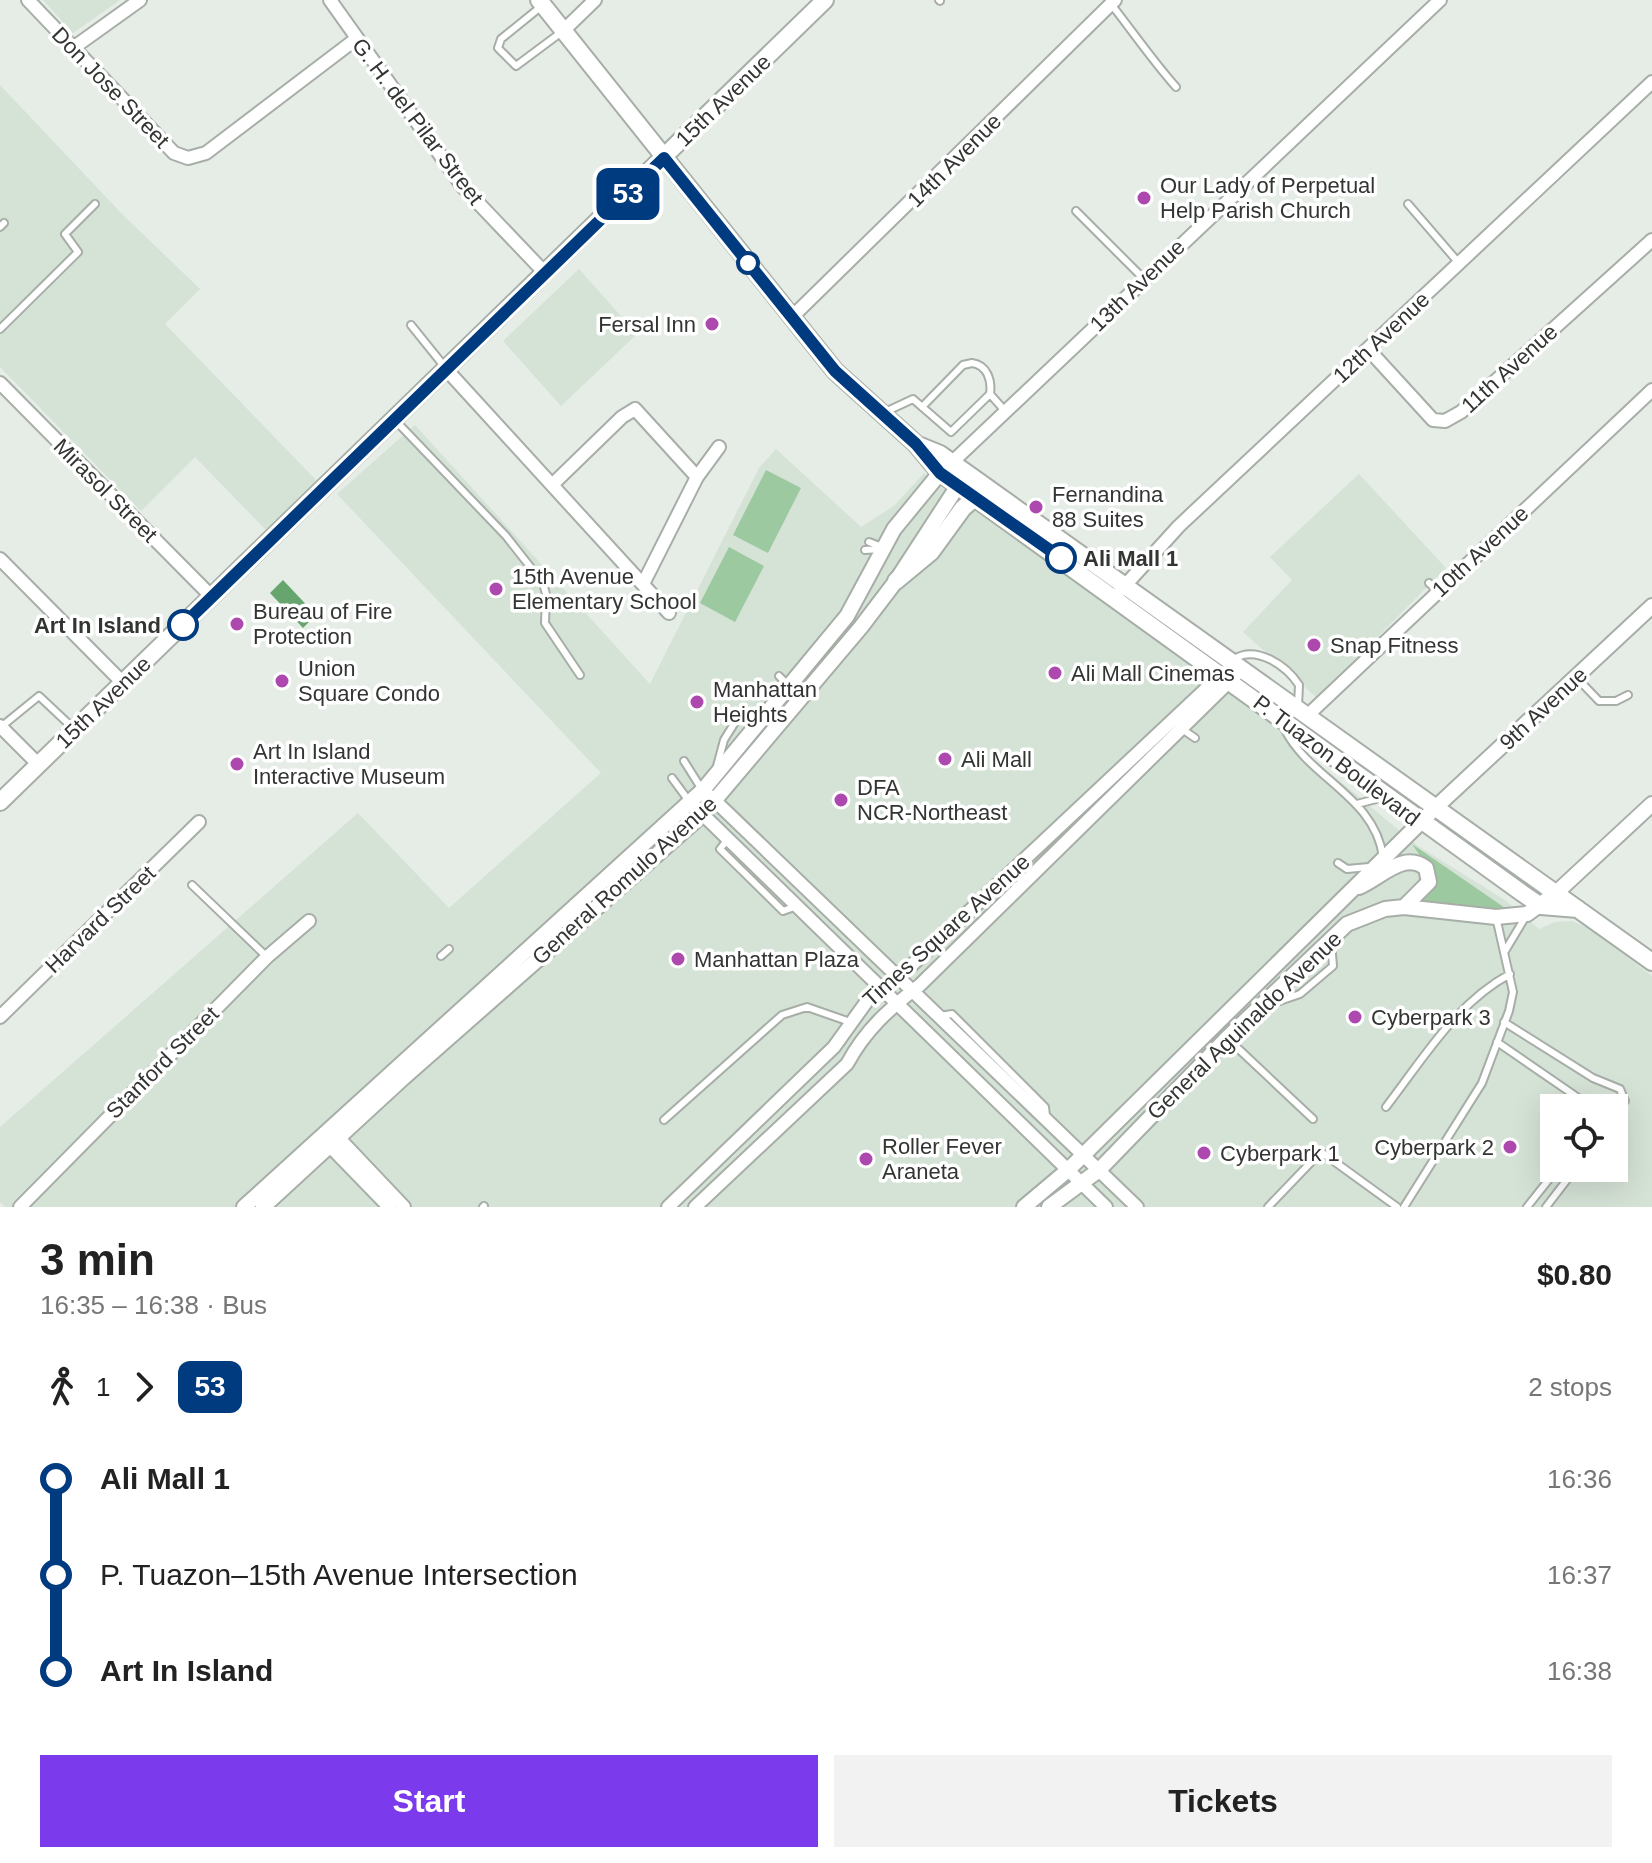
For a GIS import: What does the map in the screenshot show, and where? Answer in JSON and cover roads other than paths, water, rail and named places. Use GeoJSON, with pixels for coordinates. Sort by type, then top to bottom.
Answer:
{"type":"FeatureCollection","features":[{"type":"Feature","properties":{"kind":"main road","name":"15th Avenue"},"geometry":{"type":"LineString","coordinates":[[0,802],[825,0]]}},
{"type":"Feature","properties":{"kind":"main road","name":"P. Tuazon Boulevard"},"geometry":{"type":"LineString","coordinates":[[541,2],[791,318],[835,371],[882,414],[954,473],[1120,590],[1227,679],[1534,910]]}},
{"type":"Feature","properties":{"kind":"main road","name":"P. Tuazon Boulevard"},"geometry":{"type":"LineString","coordinates":[[954,473],[976,497],[1238,664],[1434,809],[1652,962]]}},
{"type":"Feature","properties":{"kind":"main road"},"geometry":{"type":"LineString","coordinates":[[896,581],[931,552],[963,508],[976,497]]}},
{"type":"Feature","properties":{"kind":"main road"},"geometry":{"type":"LineString","coordinates":[[1534,910],[1578,909]]}},
{"type":"Feature","properties":{"kind":"street","name":"Don Jose Street"},"geometry":{"type":"LineString","coordinates":[[28,0],[174,153],[188,158],[206,153],[356,39]]}},
{"type":"Feature","properties":{"kind":"street"},"geometry":{"type":"LineString","coordinates":[[73,48],[140,0]]}},
{"type":"Feature","properties":{"kind":"street","name":"G. H. del Pilar Street"},"geometry":{"type":"LineString","coordinates":[[330,0],[463,187],[545,273]]}},
{"type":"Feature","properties":{"kind":"street"},"geometry":{"type":"LineString","coordinates":[[563,31],[595,0]]}},
{"type":"Feature","properties":{"kind":"street","name":"13th Avenue"},"geometry":{"type":"LineString","coordinates":[[954,473],[1006,412],[1143,278],[1440,0]]}},
{"type":"Feature","properties":{"kind":"street","name":"14th Avenue"},"geometry":{"type":"LineString","coordinates":[[791,318],[1113,2]]}},
{"type":"Feature","properties":{"kind":"street","name":"12th Avenue"},"geometry":{"type":"LineString","coordinates":[[1120,590],[1179,526],[1652,82]]}},
{"type":"Feature","properties":{"kind":"street","name":"11th Avenue"},"geometry":{"type":"LineString","coordinates":[[1368,349],[1433,420],[1445,421],[1461,412],[1652,240]]}},
{"type":"Feature","properties":{"kind":"street"},"geometry":{"type":"LineString","coordinates":[[445,368],[669,613]]}},
{"type":"Feature","properties":{"kind":"street","name":"Mirasol Street"},"geometry":{"type":"LineString","coordinates":[[0,383],[212,597]]}},
{"type":"Feature","properties":{"kind":"street","name":"10th Avenue"},"geometry":{"type":"LineString","coordinates":[[1304,710],[1433,587],[1652,390]]}},
{"type":"Feature","properties":{"kind":"street"},"geometry":{"type":"LineString","coordinates":[[553,484],[622,417],[635,409],[697,477]]}},
{"type":"Feature","properties":{"kind":"street"},"geometry":{"type":"LineString","coordinates":[[643,584],[697,477],[719,447]]}},
{"type":"Feature","properties":{"kind":"street","name":"General Romulo Avenue"},"geometry":{"type":"LineString","coordinates":[[263,1207],[330,1138],[521,955],[703,790],[785,681],[859,598],[894,529],[954,473]]}},
{"type":"Feature","properties":{"kind":"street","name":"General Romulo Avenue"},"geometry":{"type":"LineString","coordinates":[[521,955],[703,814],[715,801],[809,692],[896,581],[917,550],[954,473]]}},
{"type":"Feature","properties":{"kind":"street"},"geometry":{"type":"LineString","coordinates":[[894,529],[913,537],[917,550]]}},
{"type":"Feature","properties":{"kind":"street"},"geometry":{"type":"LineString","coordinates":[[0,559],[123,683]]}},
{"type":"Feature","properties":{"kind":"street","name":"9th Avenue"},"geometry":{"type":"LineString","coordinates":[[1434,809],[1652,606]]}},
{"type":"Feature","properties":{"kind":"street","name":"Times Square Avenue"},"geometry":{"type":"LineString","coordinates":[[695,1207],[847,1064],[863,1034],[913,990],[1185,729],[1238,664]]}},
{"type":"Feature","properties":{"kind":"street","name":"Times Square Avenue"},"geometry":{"type":"LineString","coordinates":[[668,1207],[834,1047],[850,1022],[883,987],[1163,726],[1227,679]]}},
{"type":"Feature","properties":{"kind":"street"},"geometry":{"type":"LineString","coordinates":[[0,726],[39,765]]}},
{"type":"Feature","properties":{"kind":"street"},"geometry":{"type":"LineString","coordinates":[[703,790],[1137,1207]]}},
{"type":"Feature","properties":{"kind":"street"},"geometry":{"type":"LineString","coordinates":[[690,802],[1106,1207]]}},
{"type":"Feature","properties":{"kind":"street"},"geometry":{"type":"LineString","coordinates":[[1534,910],[1652,804]]}},
{"type":"Feature","properties":{"kind":"street","name":"General Aguinaldo Avenue"},"geometry":{"type":"LineString","coordinates":[[1024,1207],[1068,1170],[1434,809]]}},
{"type":"Feature","properties":{"kind":"street","name":"Harvard Street"},"geometry":{"type":"LineString","coordinates":[[0,1017],[199,822]]}},
{"type":"Feature","properties":{"kind":"street"},"geometry":{"type":"LineString","coordinates":[[1350,891],[1377,880],[1407,859],[1416,860],[1426,868],[1429,882],[1404,907]]}},
{"type":"Feature","properties":{"kind":"street","name":"General Aguinaldo Avenue"},"geometry":{"type":"LineString","coordinates":[[1049,1207],[1099,1170],[1257,1009],[1332,937],[1362,916],[1404,907],[1496,917],[1534,910]]}},
{"type":"Feature","properties":{"kind":"street","name":"Stanford Street"},"geometry":{"type":"LineString","coordinates":[[20,1207],[267,957],[309,921]]}},
{"type":"Feature","properties":{"kind":"street"},"geometry":{"type":"LineString","coordinates":[[330,1138],[389,1207]]}},
{"type":"Feature","properties":{"kind":"street"},"geometry":{"type":"LineString","coordinates":[[330,1138],[404,1207]]}},
{"type":"Feature","properties":{"kind":"street","name":"General Romulo Avenue"},"geometry":{"type":"LineString","coordinates":[[244,1207],[330,1138]]}},
{"type":"Feature","properties":{"kind":"lane"},"geometry":{"type":"LineString","coordinates":[[541,2],[501,39],[498,48],[516,66],[563,31]]}},
{"type":"Feature","properties":{"kind":"lane"},"geometry":{"type":"LineString","coordinates":[[1113,2],[1143,50],[1176,87]]}},
{"type":"Feature","properties":{"kind":"lane"},"geometry":{"type":"LineString","coordinates":[[0,329],[78,252],[65,234],[95,204]]}},
{"type":"Feature","properties":{"kind":"lane"},"geometry":{"type":"LineString","coordinates":[[1408,204],[1459,263]]}},
{"type":"Feature","properties":{"kind":"lane"},"geometry":{"type":"LineString","coordinates":[[1076,211],[1143,278]]}},
{"type":"Feature","properties":{"kind":"lane"},"geometry":{"type":"LineString","coordinates":[[411,325],[445,368]]}},
{"type":"Feature","properties":{"kind":"lane"},"geometry":{"type":"LineString","coordinates":[[882,414],[910,398],[951,432],[990,394],[991,380],[979,364],[963,365],[922,407]]}},
{"type":"Feature","properties":{"kind":"lane"},"geometry":{"type":"LineString","coordinates":[[990,394],[1006,412]]}},
{"type":"Feature","properties":{"kind":"lane"},"geometry":{"type":"LineString","coordinates":[[394,419],[495,524],[543,583],[546,594],[545,623],[580,675]]}},
{"type":"Feature","properties":{"kind":"lane"},"geometry":{"type":"LineString","coordinates":[[869,542],[885,548]]}},
{"type":"Feature","properties":{"kind":"lane"},"geometry":{"type":"LineString","coordinates":[[865,550],[885,548]]}},
{"type":"Feature","properties":{"kind":"lane"},"geometry":{"type":"LineString","coordinates":[[1576,677],[1599,701],[1616,701],[1628,695]]}},
{"type":"Feature","properties":{"kind":"lane"},"geometry":{"type":"LineString","coordinates":[[785,681],[809,692]]}},
{"type":"Feature","properties":{"kind":"lane"},"geometry":{"type":"LineString","coordinates":[[0,726],[39,696],[75,730]]}},
{"type":"Feature","properties":{"kind":"lane"},"geometry":{"type":"LineString","coordinates":[[1279,716],[1294,746],[1357,804],[1380,839],[1380,862],[1347,869],[1338,863]]}},
{"type":"Feature","properties":{"kind":"lane"},"geometry":{"type":"LineString","coordinates":[[716,773],[724,740],[737,719]]}},
{"type":"Feature","properties":{"kind":"lane"},"geometry":{"type":"LineString","coordinates":[[1163,726],[1185,729],[1195,738]]}},
{"type":"Feature","properties":{"kind":"lane"},"geometry":{"type":"LineString","coordinates":[[684,761],[703,790]]}},
{"type":"Feature","properties":{"kind":"lane"},"geometry":{"type":"LineString","coordinates":[[672,778],[690,802]]}},
{"type":"Feature","properties":{"kind":"lane"},"geometry":{"type":"LineString","coordinates":[[1357,804],[1386,797]]}},
{"type":"Feature","properties":{"kind":"lane"},"geometry":{"type":"LineString","coordinates":[[192,885],[267,957]]}},
{"type":"Feature","properties":{"kind":"lane"},"geometry":{"type":"LineString","coordinates":[[1505,951],[1534,910]]}},
{"type":"Feature","properties":{"kind":"lane"},"geometry":{"type":"LineString","coordinates":[[1404,1207],[1482,1083],[1512,1001],[1510,974],[1496,917]]}},
{"type":"Feature","properties":{"kind":"lane"},"geometry":{"type":"LineString","coordinates":[[1257,1009],[1300,994],[1333,966],[1332,937]]}},
{"type":"Feature","properties":{"kind":"lane"},"geometry":{"type":"LineString","coordinates":[[441,956],[449,949]]}},
{"type":"Feature","properties":{"kind":"lane"},"geometry":{"type":"LineString","coordinates":[[1386,1107],[1451,1021],[1474,999],[1510,974]]}},
{"type":"Feature","properties":{"kind":"lane"},"geometry":{"type":"LineString","coordinates":[[664,1120],[782,1015],[807,1007],[850,1022]]}},
{"type":"Feature","properties":{"kind":"lane"},"geometry":{"type":"LineString","coordinates":[[1504,1022],[1593,1078],[1620,1089],[1622,1094]]}},
{"type":"Feature","properties":{"kind":"lane"},"geometry":{"type":"LineString","coordinates":[[1227,1038],[1313,1119]]}},
{"type":"Feature","properties":{"kind":"lane"},"geometry":{"type":"LineString","coordinates":[[1497,1042],[1573,1094]]}},
{"type":"Feature","properties":{"kind":"lane"},"geometry":{"type":"LineString","coordinates":[[1268,1207],[1315,1158],[1324,1154],[1397,1207]]}},
{"type":"Feature","properties":{"kind":"lane"},"geometry":{"type":"LineString","coordinates":[[1527,1207],[1547,1182]]}},
{"type":"Feature","properties":{"kind":"lane"},"geometry":{"type":"LineString","coordinates":[[1546,1207],[1565,1182]]}},
{"type":"Feature","properties":{"kind":"place","name":"Our Lady of Perpetual Help Parish Church"},"geometry":{"type":"Point","coordinates":[1144,198]}},
{"type":"Feature","properties":{"kind":"place","name":"Fersal Inn"},"geometry":{"type":"Point","coordinates":[712,324]}},
{"type":"Feature","properties":{"kind":"place","name":"Fernandina 88 Suites"},"geometry":{"type":"Point","coordinates":[1036,507]}},
{"type":"Feature","properties":{"kind":"place","name":"Ali Mall 1"},"geometry":{"type":"Point","coordinates":[1061,558]}},
{"type":"Feature","properties":{"kind":"place","name":"15th Avenue Elementary School"},"geometry":{"type":"Point","coordinates":[496,589]}},
{"type":"Feature","properties":{"kind":"place","name":"Bureau of Fire Protection"},"geometry":{"type":"Point","coordinates":[237,624]}},
{"type":"Feature","properties":{"kind":"place","name":"Art In Island"},"geometry":{"type":"Point","coordinates":[183,625]}},
{"type":"Feature","properties":{"kind":"place","name":"Snap Fitness"},"geometry":{"type":"Point","coordinates":[1314,645]}},
{"type":"Feature","properties":{"kind":"place","name":"Ali Mall Cinemas"},"geometry":{"type":"Point","coordinates":[1055,673]}},
{"type":"Feature","properties":{"kind":"place","name":"Union Square Condo"},"geometry":{"type":"Point","coordinates":[282,681]}},
{"type":"Feature","properties":{"kind":"place","name":"Manhattan Heights"},"geometry":{"type":"Point","coordinates":[697,702]}},
{"type":"Feature","properties":{"kind":"place","name":"Ali Mall"},"geometry":{"type":"Point","coordinates":[945,759]}},
{"type":"Feature","properties":{"kind":"place","name":"Art In Island Interactive Museum"},"geometry":{"type":"Point","coordinates":[237,764]}},
{"type":"Feature","properties":{"kind":"place","name":"DFA NCR-Northeast"},"geometry":{"type":"Point","coordinates":[841,800]}},
{"type":"Feature","properties":{"kind":"place","name":"Manhattan Plaza"},"geometry":{"type":"Point","coordinates":[678,959]}},
{"type":"Feature","properties":{"kind":"place","name":"Cyberpark 3"},"geometry":{"type":"Point","coordinates":[1355,1017]}},
{"type":"Feature","properties":{"kind":"place","name":"Cyberpark 2"},"geometry":{"type":"Point","coordinates":[1510,1147]}},
{"type":"Feature","properties":{"kind":"place","name":"Cyberpark 1"},"geometry":{"type":"Point","coordinates":[1204,1153]}},
{"type":"Feature","properties":{"kind":"place","name":"Roller Fever Araneta"},"geometry":{"type":"Point","coordinates":[866,1159]}}]}
